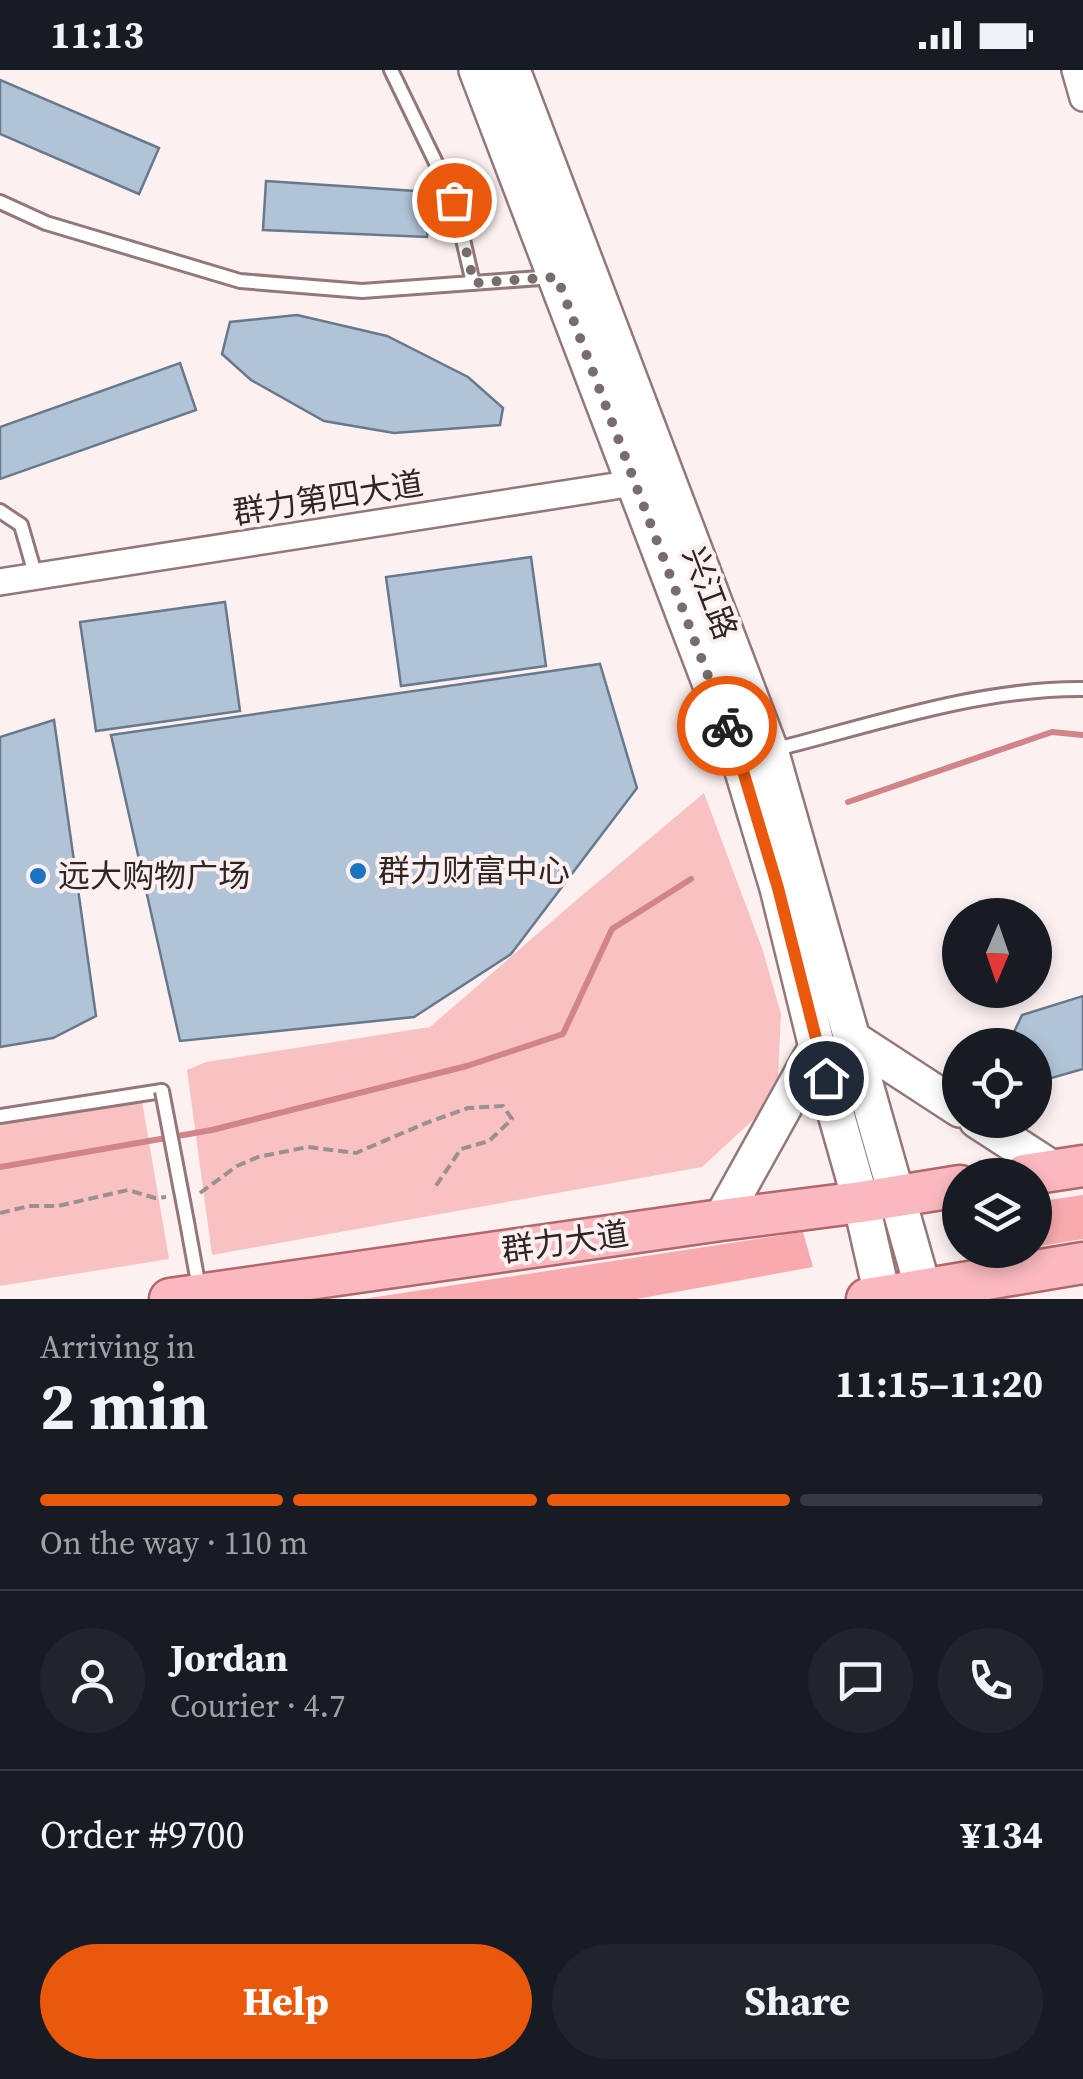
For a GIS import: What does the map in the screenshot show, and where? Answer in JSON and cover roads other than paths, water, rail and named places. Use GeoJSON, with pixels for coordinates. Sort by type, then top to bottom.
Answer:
{"type":"FeatureCollection","features":[{"type":"Feature","properties":{"kind":"main road","name":"兴江路"},"geometry":{"type":"LineString","coordinates":[[477,70],[557,277],[651,480]]}},
{"type":"Feature","properties":{"kind":"main road","name":"兴江路"},"geometry":{"type":"LineString","coordinates":[[512,70],[651,480],[755,756],[793,884],[854,1040],[879,1199],[877,1298]]}},
{"type":"Feature","properties":{"kind":"main road","name":"兴江路"},"geometry":{"type":"LineString","coordinates":[[793,884],[817,1048],[879,1199],[925,1294]]}},
{"type":"Feature","properties":{"kind":"main road"},"geometry":{"type":"LineString","coordinates":[[854,1040],[942,1097]]}},
{"type":"Feature","properties":{"kind":"main road"},"geometry":{"type":"LineString","coordinates":[[722,1220],[817,1048]]}},
{"type":"Feature","properties":{"kind":"main road"},"geometry":{"type":"LineString","coordinates":[[1005,1138],[1054,1170]]}},
{"type":"Feature","properties":{"kind":"main road","name":"群力大道"},"geometry":{"type":"LineString","coordinates":[[185,1297],[942,1189]]}},
{"type":"Feature","properties":{"kind":"main road"},"geometry":{"type":"LineString","coordinates":[[877,1298],[1054,1277]]}},
{"type":"Feature","properties":{"kind":"street"},"geometry":{"type":"LineString","coordinates":[[1075,70],[1083,98]]}},
{"type":"Feature","properties":{"kind":"street","name":"群力第四大道"},"geometry":{"type":"LineString","coordinates":[[0,582],[651,480]]}},
{"type":"Feature","properties":{"kind":"lane"},"geometry":{"type":"LineString","coordinates":[[391,70],[454,200],[474,283]]}},
{"type":"Feature","properties":{"kind":"lane"},"geometry":{"type":"LineString","coordinates":[[0,202],[46,223],[240,281],[362,291],[557,277]]}},
{"type":"Feature","properties":{"kind":"lane"},"geometry":{"type":"LineString","coordinates":[[0,511],[21,525],[36,576]]}},
{"type":"Feature","properties":{"kind":"lane"},"geometry":{"type":"LineString","coordinates":[[755,756],[950,706],[1044,688],[1083,688]]}},
{"type":"Feature","properties":{"kind":"lane"},"geometry":{"type":"LineString","coordinates":[[0,1116],[162,1091],[187,1222],[185,1297]]}},
{"type":"Feature","properties":{"kind":"waterway"},"geometry":{"type":"LineString","coordinates":[[848,802],[1052,732],[1083,735]]}},
{"type":"Feature","properties":{"kind":"waterway"},"geometry":{"type":"LineString","coordinates":[[0,1167],[212,1130],[467,1066],[563,1034],[612,929],[691,879]]}},
{"type":"Feature","properties":{"kind":"place","name":"群力财富中心"},"geometry":{"type":"Point","coordinates":[358,871]}},
{"type":"Feature","properties":{"kind":"place","name":"远大购物广场"},"geometry":{"type":"Point","coordinates":[38,876]}}]}
